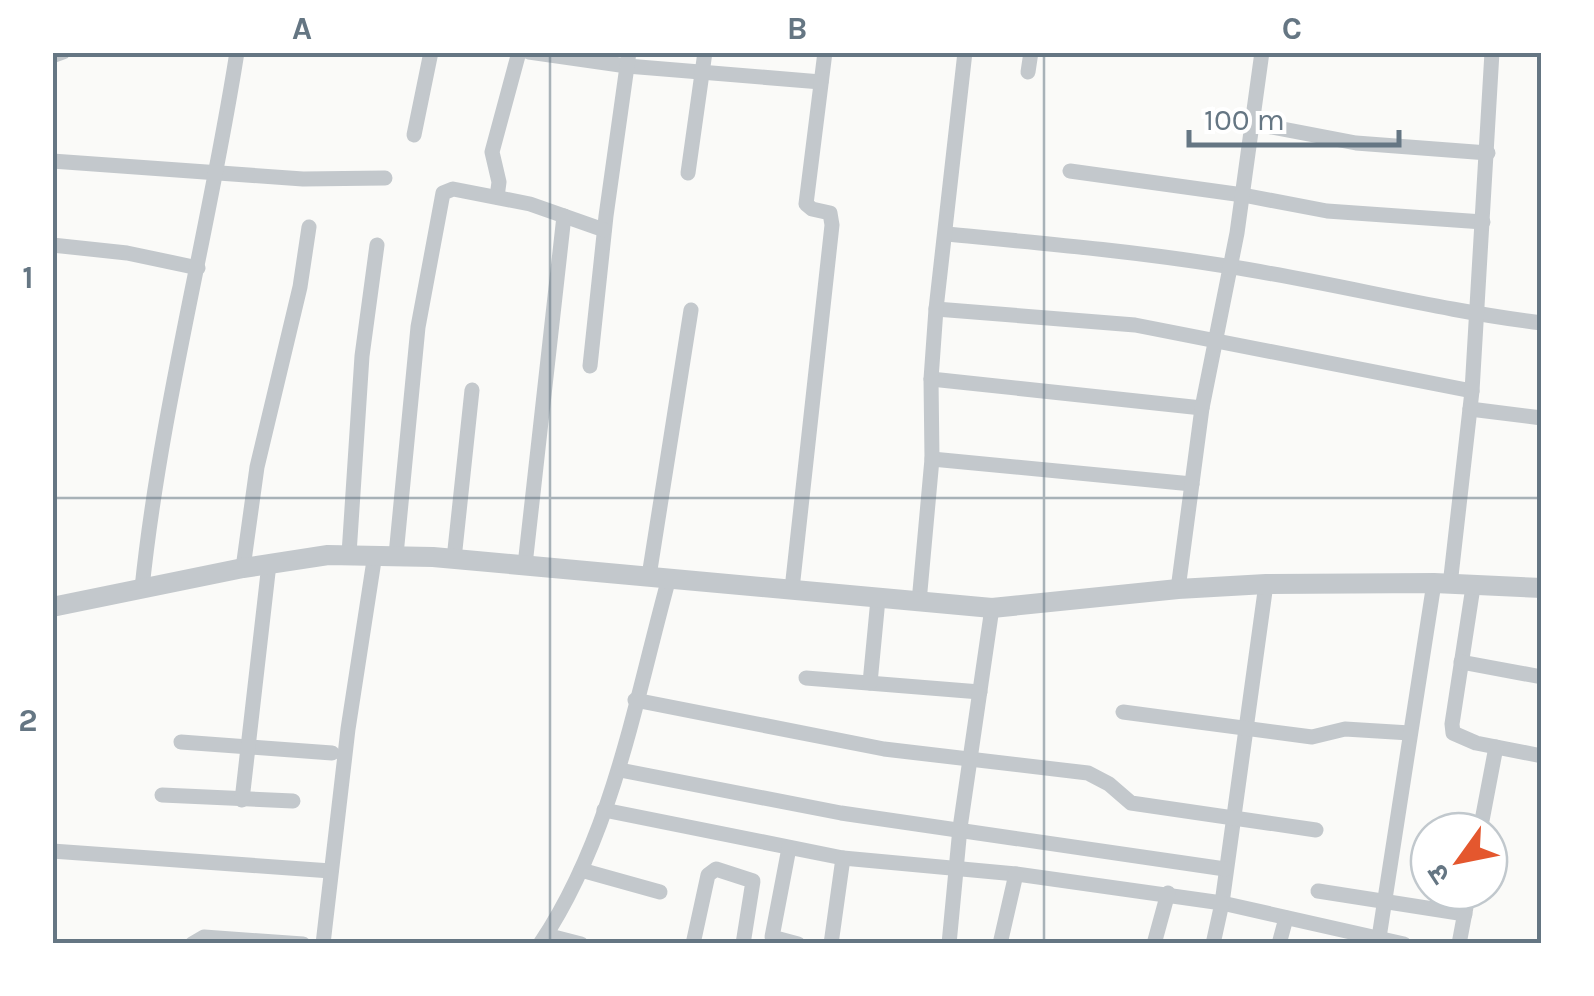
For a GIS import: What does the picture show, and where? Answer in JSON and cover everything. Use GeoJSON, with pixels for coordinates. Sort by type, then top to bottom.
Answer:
{"type":"FeatureCollection","features":[{"type":"Feature","properties":{"kind":"street"},"geometry":{"type":"LineString","coordinates":[[52,56],[63,52]]}},
{"type":"Feature","properties":{"kind":"street"},"geometry":{"type":"LineString","coordinates":[[142,588],[156,474],[218,171],[237,52]]}},
{"type":"Feature","properties":{"kind":"street"},"geometry":{"type":"LineString","coordinates":[[414,135],[430,52]]}},
{"type":"Feature","properties":{"kind":"street"},"geometry":{"type":"LineString","coordinates":[[497,197],[500,182],[492,152],[520,52]]}},
{"type":"Feature","properties":{"kind":"street"},"geometry":{"type":"LineString","coordinates":[[528,52],[628,60],[703,73],[821,82]]}},
{"type":"Feature","properties":{"kind":"street"},"geometry":{"type":"LineString","coordinates":[[688,173],[705,52]]}},
{"type":"Feature","properties":{"kind":"street"},"geometry":{"type":"LineString","coordinates":[[792,590],[832,225],[830,212],[812,210],[806,204],[825,52]]}},
{"type":"Feature","properties":{"kind":"street"},"geometry":{"type":"LineString","coordinates":[[919,602],[932,460],[931,379],[936,309],[965,52]]}},
{"type":"Feature","properties":{"kind":"street"},"geometry":{"type":"LineString","coordinates":[[1028,72],[1031,52]]}},
{"type":"Feature","properties":{"kind":"street"},"geometry":{"type":"LineString","coordinates":[[1178,589],[1202,408],[1243,194],[1262,52]]}},
{"type":"Feature","properties":{"kind":"street"},"geometry":{"type":"LineString","coordinates":[[1379,941],[1410,733],[1442,584],[1470,409],[1492,52]]}},
{"type":"Feature","properties":{"kind":"street"},"geometry":{"type":"LineString","coordinates":[[590,366],[628,60]]}},
{"type":"Feature","properties":{"kind":"street"},"geometry":{"type":"LineString","coordinates":[[1251,123],[1356,142],[1488,153]]}},
{"type":"Feature","properties":{"kind":"street"},"geometry":{"type":"LineString","coordinates":[[52,161],[304,179],[384,178]]}},
{"type":"Feature","properties":{"kind":"street"},"geometry":{"type":"LineString","coordinates":[[1070,171],[1372,216],[1483,222]]}},
{"type":"Feature","properties":{"kind":"street"},"geometry":{"type":"LineString","coordinates":[[323,944],[331,871],[443,192],[452,189],[497,197],[604,230]]}},
{"type":"Feature","properties":{"kind":"street"},"geometry":{"type":"LineString","coordinates":[[525,565],[564,216]]}},
{"type":"Feature","properties":{"kind":"street"},"geometry":{"type":"LineString","coordinates":[[243,568],[257,467],[300,287],[309,227]]}},
{"type":"Feature","properties":{"kind":"street"},"geometry":{"type":"LineString","coordinates":[[946,234],[1134,252],[1230,266],[1477,316],[1542,324]]}},
{"type":"Feature","properties":{"kind":"street"},"geometry":{"type":"LineString","coordinates":[[349,554],[362,356],[376,245]]}},
{"type":"Feature","properties":{"kind":"street"},"geometry":{"type":"LineString","coordinates":[[52,246],[128,253],[198,268]]}},
{"type":"Feature","properties":{"kind":"street"},"geometry":{"type":"LineString","coordinates":[[936,309],[1136,325],[1472,391]]}},
{"type":"Feature","properties":{"kind":"street"},"geometry":{"type":"LineString","coordinates":[[582,944],[543,939],[566,904],[620,770],[659,577],[691,310]]}},
{"type":"Feature","properties":{"kind":"street"},"geometry":{"type":"LineString","coordinates":[[931,379],[1202,408]]}},
{"type":"Feature","properties":{"kind":"street"},"geometry":{"type":"LineString","coordinates":[[454,559],[472,390]]}},
{"type":"Feature","properties":{"kind":"street"},"geometry":{"type":"LineString","coordinates":[[1470,409],[1542,418]]}},
{"type":"Feature","properties":{"kind":"street"},"geometry":{"type":"LineString","coordinates":[[932,460],[1192,484]]}},
{"type":"Feature","properties":{"kind":"street"},"geometry":{"type":"LineString","coordinates":[[52,607],[243,568],[349,554],[454,559],[992,608],[1266,584],[1542,588]]}},
{"type":"Feature","properties":{"kind":"street"},"geometry":{"type":"LineString","coordinates":[[242,800],[269,564]]}},
{"type":"Feature","properties":{"kind":"street"},"geometry":{"type":"LineString","coordinates":[[1213,944],[1266,584]]}},
{"type":"Feature","properties":{"kind":"street"},"geometry":{"type":"LineString","coordinates":[[1473,587],[1452,724],[1454,733],[1542,756]]}},
{"type":"Feature","properties":{"kind":"street"},"geometry":{"type":"LineString","coordinates":[[870,684],[878,599]]}},
{"type":"Feature","properties":{"kind":"street"},"geometry":{"type":"LineString","coordinates":[[949,944],[960,828],[992,608]]}},
{"type":"Feature","properties":{"kind":"street"},"geometry":{"type":"LineString","coordinates":[[1461,662],[1542,677]]}},
{"type":"Feature","properties":{"kind":"street"},"geometry":{"type":"LineString","coordinates":[[806,678],[980,692]]}},
{"type":"Feature","properties":{"kind":"street"},"geometry":{"type":"LineString","coordinates":[[635,700],[884,749],[1088,773],[1131,803],[1316,830]]}},
{"type":"Feature","properties":{"kind":"street"},"geometry":{"type":"LineString","coordinates":[[1122,712],[1312,737],[1345,729],[1410,733]]}},
{"type":"Feature","properties":{"kind":"street"},"geometry":{"type":"LineString","coordinates":[[181,742],[332,753]]}},
{"type":"Feature","properties":{"kind":"street"},"geometry":{"type":"LineString","coordinates":[[1484,811],[1496,746]]}},
{"type":"Feature","properties":{"kind":"street"},"geometry":{"type":"LineString","coordinates":[[620,770],[842,813],[1225,868]]}},
{"type":"Feature","properties":{"kind":"street"},"geometry":{"type":"LineString","coordinates":[[162,795],[293,802]]}},
{"type":"Feature","properties":{"kind":"street"},"geometry":{"type":"LineString","coordinates":[[604,810],[843,858],[1168,893],[1404,944]]}},
{"type":"Feature","properties":{"kind":"street"},"geometry":{"type":"LineString","coordinates":[[789,848],[772,937],[798,944]]}},
{"type":"Feature","properties":{"kind":"street"},"geometry":{"type":"LineString","coordinates":[[52,852],[331,871]]}},
{"type":"Feature","properties":{"kind":"street"},"geometry":{"type":"LineString","coordinates":[[831,944],[843,858]]}},
{"type":"Feature","properties":{"kind":"street"},"geometry":{"type":"LineString","coordinates":[[693,944],[708,875],[716,869],[750,879],[754,884],[743,944]]}},
{"type":"Feature","properties":{"kind":"street"},"geometry":{"type":"LineString","coordinates":[[581,870],[660,892]]}},
{"type":"Feature","properties":{"kind":"street"},"geometry":{"type":"LineString","coordinates":[[1000,944],[1016,874]]}},
{"type":"Feature","properties":{"kind":"street"},"geometry":{"type":"LineString","coordinates":[[1318,891],[1465,914]]}},
{"type":"Feature","properties":{"kind":"street"},"geometry":{"type":"LineString","coordinates":[[1154,944],[1168,893]]}},
{"type":"Feature","properties":{"kind":"street"},"geometry":{"type":"LineString","coordinates":[[1459,944],[1466,911]]}},
{"type":"Feature","properties":{"kind":"street"},"geometry":{"type":"LineString","coordinates":[[1279,944],[1286,918]]}},
{"type":"Feature","properties":{"kind":"street"},"geometry":{"type":"LineString","coordinates":[[192,944],[204,937],[303,944]]}}]}
